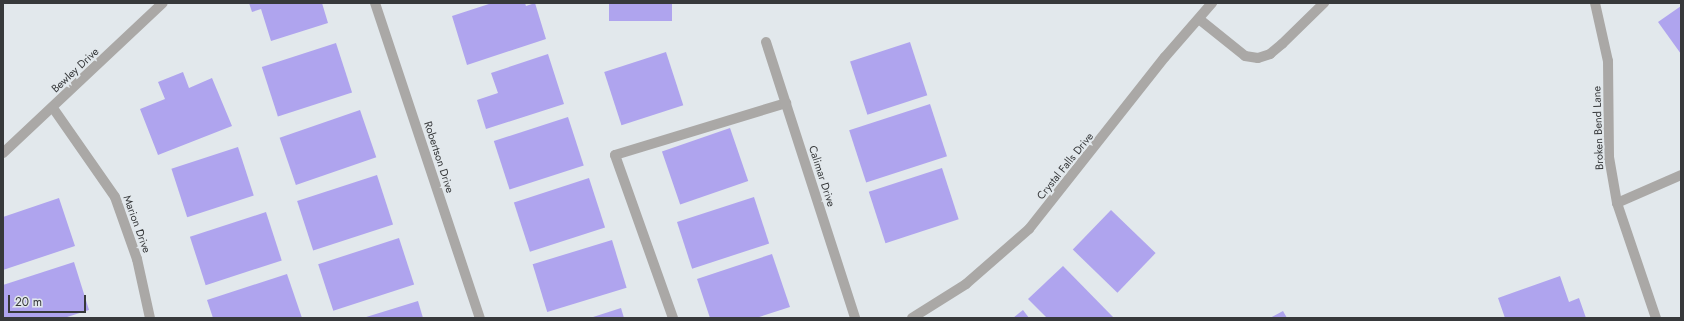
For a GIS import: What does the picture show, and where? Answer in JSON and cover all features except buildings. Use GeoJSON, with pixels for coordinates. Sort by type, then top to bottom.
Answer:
{"type":"FeatureCollection","features":[{"type":"Feature","properties":{"kind":"street","name":"Bewley Drive"},"geometry":{"type":"LineString","coordinates":[[3,153],[53,108],[163,3]]}},
{"type":"Feature","properties":{"kind":"street","name":"Robertson Drive"},"geometry":{"type":"LineString","coordinates":[[376,3],[480,318]]}},
{"type":"Feature","properties":{"kind":"street","name":"Crystal Falls Drive"},"geometry":{"type":"LineString","coordinates":[[912,318],[966,284],[1029,229],[1165,57],[1212,3]]}},
{"type":"Feature","properties":{"kind":"street"},"geometry":{"type":"LineString","coordinates":[[1198,19],[1245,56],[1258,58],[1270,54],[1282,44],[1324,3]]}},
{"type":"Feature","properties":{"kind":"street","name":"Broken Bend Lane"},"geometry":{"type":"LineString","coordinates":[[1595,3],[1608,61],[1609,157],[1617,203],[1656,318]]}},
{"type":"Feature","properties":{"kind":"street","name":"Calimar Drive"},"geometry":{"type":"LineString","coordinates":[[766,42],[855,318]]}},
{"type":"Feature","properties":{"kind":"street"},"geometry":{"type":"LineString","coordinates":[[673,318],[615,155],[786,103]]}},
{"type":"Feature","properties":{"kind":"street","name":"Marion Drive"},"geometry":{"type":"LineString","coordinates":[[53,108],[115,197],[137,259],[150,318]]}},
{"type":"Feature","properties":{"kind":"street"},"geometry":{"type":"LineString","coordinates":[[1617,203],[1681,175]]}}]}
